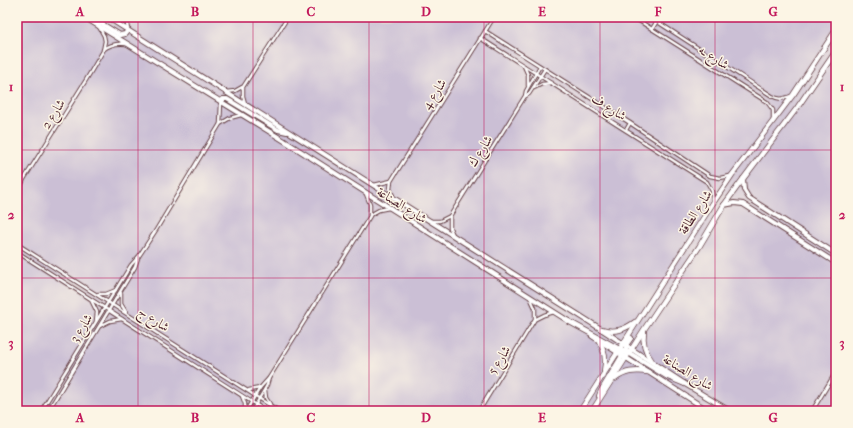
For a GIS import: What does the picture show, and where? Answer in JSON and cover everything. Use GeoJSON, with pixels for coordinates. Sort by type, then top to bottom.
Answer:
{"type":"FeatureCollection","features":[{"type":"Feature","properties":{"kind":"main road","name":"شارع الطاقة"},"geometry":{"type":"LineString","coordinates":[[592,411],[610,382],[638,320],[649,302],[732,175],[793,95],[836,30]]}},
{"type":"Feature","properties":{"kind":"main road","name":"شارع الطاقة"},"geometry":{"type":"LineString","coordinates":[[580,411],[602,376],[645,328],[699,248],[724,205],[797,108],[836,51]]}},
{"type":"Feature","properties":{"kind":"main road"},"geometry":{"type":"LineString","coordinates":[[596,405],[601,391],[625,351],[643,317],[649,302]]}},
{"type":"Feature","properties":{"kind":"main road"},"geometry":{"type":"LineString","coordinates":[[602,329],[613,332],[619,331],[625,329],[638,320]]}},
{"type":"Feature","properties":{"kind":"main road"},"geometry":{"type":"LineString","coordinates":[[568,321],[625,351],[668,377],[685,384]]}},
{"type":"Feature","properties":{"kind":"main road"},"geometry":{"type":"LineString","coordinates":[[645,328],[645,351],[652,361]]}},
{"type":"Feature","properties":{"kind":"main road"},"geometry":{"type":"LineString","coordinates":[[599,341],[606,358],[602,376]]}},
{"type":"Feature","properties":{"kind":"main road"},"geometry":{"type":"LineString","coordinates":[[610,382],[621,374],[634,370],[648,372]]}},
{"type":"Feature","properties":{"kind":"street","name":"شارع الصناعة"},"geometry":{"type":"LineString","coordinates":[[84,17],[599,341],[652,361],[685,384],[730,411]]}},
{"type":"Feature","properties":{"kind":"street"},"geometry":{"type":"LineString","coordinates":[[91,17],[120,35],[125,34],[128,30],[126,17]]}},
{"type":"Feature","properties":{"kind":"street"},"geometry":{"type":"LineString","coordinates":[[245,104],[242,96],[243,87],[288,17]]}},
{"type":"Feature","properties":{"kind":"street","name":"شارع 4"},"geometry":{"type":"LineString","coordinates":[[391,181],[494,17]]}},
{"type":"Feature","properties":{"kind":"street","name":"شارع ـه"},"geometry":{"type":"LineString","coordinates":[[633,17],[767,102],[773,110],[773,121]]}},
{"type":"Feature","properties":{"kind":"street","name":"شارع ـه"},"geometry":{"type":"LineString","coordinates":[[650,17],[777,99],[782,99],[793,95]]}},
{"type":"Feature","properties":{"kind":"street","name":"شارع الصناعة"},"geometry":{"type":"LineString","coordinates":[[110,18],[602,329],[648,372],[708,411]]}},
{"type":"Feature","properties":{"kind":"street"},"geometry":{"type":"LineString","coordinates":[[652,29],[657,21]]}},
{"type":"Feature","properties":{"kind":"street"},"geometry":{"type":"LineString","coordinates":[[99,27],[104,36],[103,51]]}},
{"type":"Feature","properties":{"kind":"street","name":"شارع ف"},"geometry":{"type":"LineString","coordinates":[[485,31],[630,123],[710,176],[720,178],[732,175]]}},
{"type":"Feature","properties":{"kind":"street","name":"شارع ف"},"geometry":{"type":"LineString","coordinates":[[480,38],[707,182],[712,191],[713,203]]}},
{"type":"Feature","properties":{"kind":"street"},"geometry":{"type":"LineString","coordinates":[[103,51],[111,44],[126,44]]}},
{"type":"Feature","properties":{"kind":"street","name":"شارع 2"},"geometry":{"type":"LineString","coordinates":[[17,195],[18,189],[103,51]]}},
{"type":"Feature","properties":{"kind":"street"},"geometry":{"type":"LineString","coordinates":[[523,64],[528,75],[528,88]]}},
{"type":"Feature","properties":{"kind":"street","name":"شارع ك"},"geometry":{"type":"LineString","coordinates":[[450,216],[525,96],[540,66]]}},
{"type":"Feature","properties":{"kind":"street","name":"شارع ك"},"geometry":{"type":"LineString","coordinates":[[525,96],[532,90],[545,69]]}},
{"type":"Feature","properties":{"kind":"street"},"geometry":{"type":"LineString","coordinates":[[532,90],[542,84],[553,83]]}},
{"type":"Feature","properties":{"kind":"street"},"geometry":{"type":"LineString","coordinates":[[226,92],[235,91],[243,87]]}},
{"type":"Feature","properties":{"kind":"street"},"geometry":{"type":"LineString","coordinates":[[220,124],[220,103],[223,99],[227,99],[278,130],[289,132]]}},
{"type":"Feature","properties":{"kind":"street"},"geometry":{"type":"LineString","coordinates":[[220,124],[230,118],[241,115]]}},
{"type":"Feature","properties":{"kind":"street"},"geometry":{"type":"LineString","coordinates":[[626,130],[630,123]]}},
{"type":"Feature","properties":{"kind":"street","name":"شارع 3"},"geometry":{"type":"LineString","coordinates":[[41,411],[220,124]]}},
{"type":"Feature","properties":{"kind":"street"},"geometry":{"type":"LineString","coordinates":[[743,179],[744,190],[749,198],[836,254]]}},
{"type":"Feature","properties":{"kind":"street"},"geometry":{"type":"LineString","coordinates":[[373,185],[391,181],[390,189],[393,198]]}},
{"type":"Feature","properties":{"kind":"street"},"geometry":{"type":"LineString","coordinates":[[366,194],[370,204],[370,216]]}},
{"type":"Feature","properties":{"kind":"street"},"geometry":{"type":"LineString","coordinates":[[724,205],[734,203],[742,204],[836,264]]}},
{"type":"Feature","properties":{"kind":"street"},"geometry":{"type":"LineString","coordinates":[[246,411],[255,395],[269,378],[370,216],[379,210],[389,208]]}},
{"type":"Feature","properties":{"kind":"street"},"geometry":{"type":"LineString","coordinates":[[429,220],[440,221],[450,216],[450,228],[456,238]]}},
{"type":"Feature","properties":{"kind":"street","name":"شارع ج"},"geometry":{"type":"LineString","coordinates":[[17,244],[279,411]]}},
{"type":"Feature","properties":{"kind":"street","name":"شارع ج"},"geometry":{"type":"LineString","coordinates":[[17,252],[266,411]]}},
{"type":"Feature","properties":{"kind":"street","name":"شارع 3"},"geometry":{"type":"LineString","coordinates":[[48,411],[121,291],[135,267],[139,256]]}},
{"type":"Feature","properties":{"kind":"street"},"geometry":{"type":"LineString","coordinates":[[95,294],[106,294],[116,290]]}},
{"type":"Feature","properties":{"kind":"street"},"geometry":{"type":"LineString","coordinates":[[121,291],[121,304],[128,314]]}},
{"type":"Feature","properties":{"kind":"street"},"geometry":{"type":"LineString","coordinates":[[530,297],[535,308],[535,320],[554,312]]}},
{"type":"Feature","properties":{"kind":"street"},"geometry":{"type":"LineString","coordinates":[[90,299],[97,312],[96,322]]}},
{"type":"Feature","properties":{"kind":"street"},"geometry":{"type":"LineString","coordinates":[[100,326],[110,321],[122,319]]}},
{"type":"Feature","properties":{"kind":"street","name":"شارع 5"},"geometry":{"type":"LineString","coordinates":[[479,411],[535,320]]}},
{"type":"Feature","properties":{"kind":"street"},"geometry":{"type":"LineString","coordinates":[[812,411],[836,372]]}},
{"type":"Feature","properties":{"kind":"street"},"geometry":{"type":"LineString","coordinates":[[252,411],[265,389],[269,378]]}},
{"type":"Feature","properties":{"kind":"street"},"geometry":{"type":"LineString","coordinates":[[248,390],[260,388]]}},
{"type":"Feature","properties":{"kind":"street"},"geometry":{"type":"LineString","coordinates":[[265,389],[266,398],[271,406]]}},
{"type":"Feature","properties":{"kind":"street"},"geometry":{"type":"LineString","coordinates":[[242,395],[246,411]]}},
{"type":"Feature","properties":{"kind":"street"},"geometry":{"type":"LineString","coordinates":[[261,411],[266,411]]}},
{"type":"Feature","properties":{"kind":"shaded area"},"geometry":{"type":"Polygon","coordinates":[[[17,17],[836,17],[836,411],[17,411],[17,17]]]}}]}
